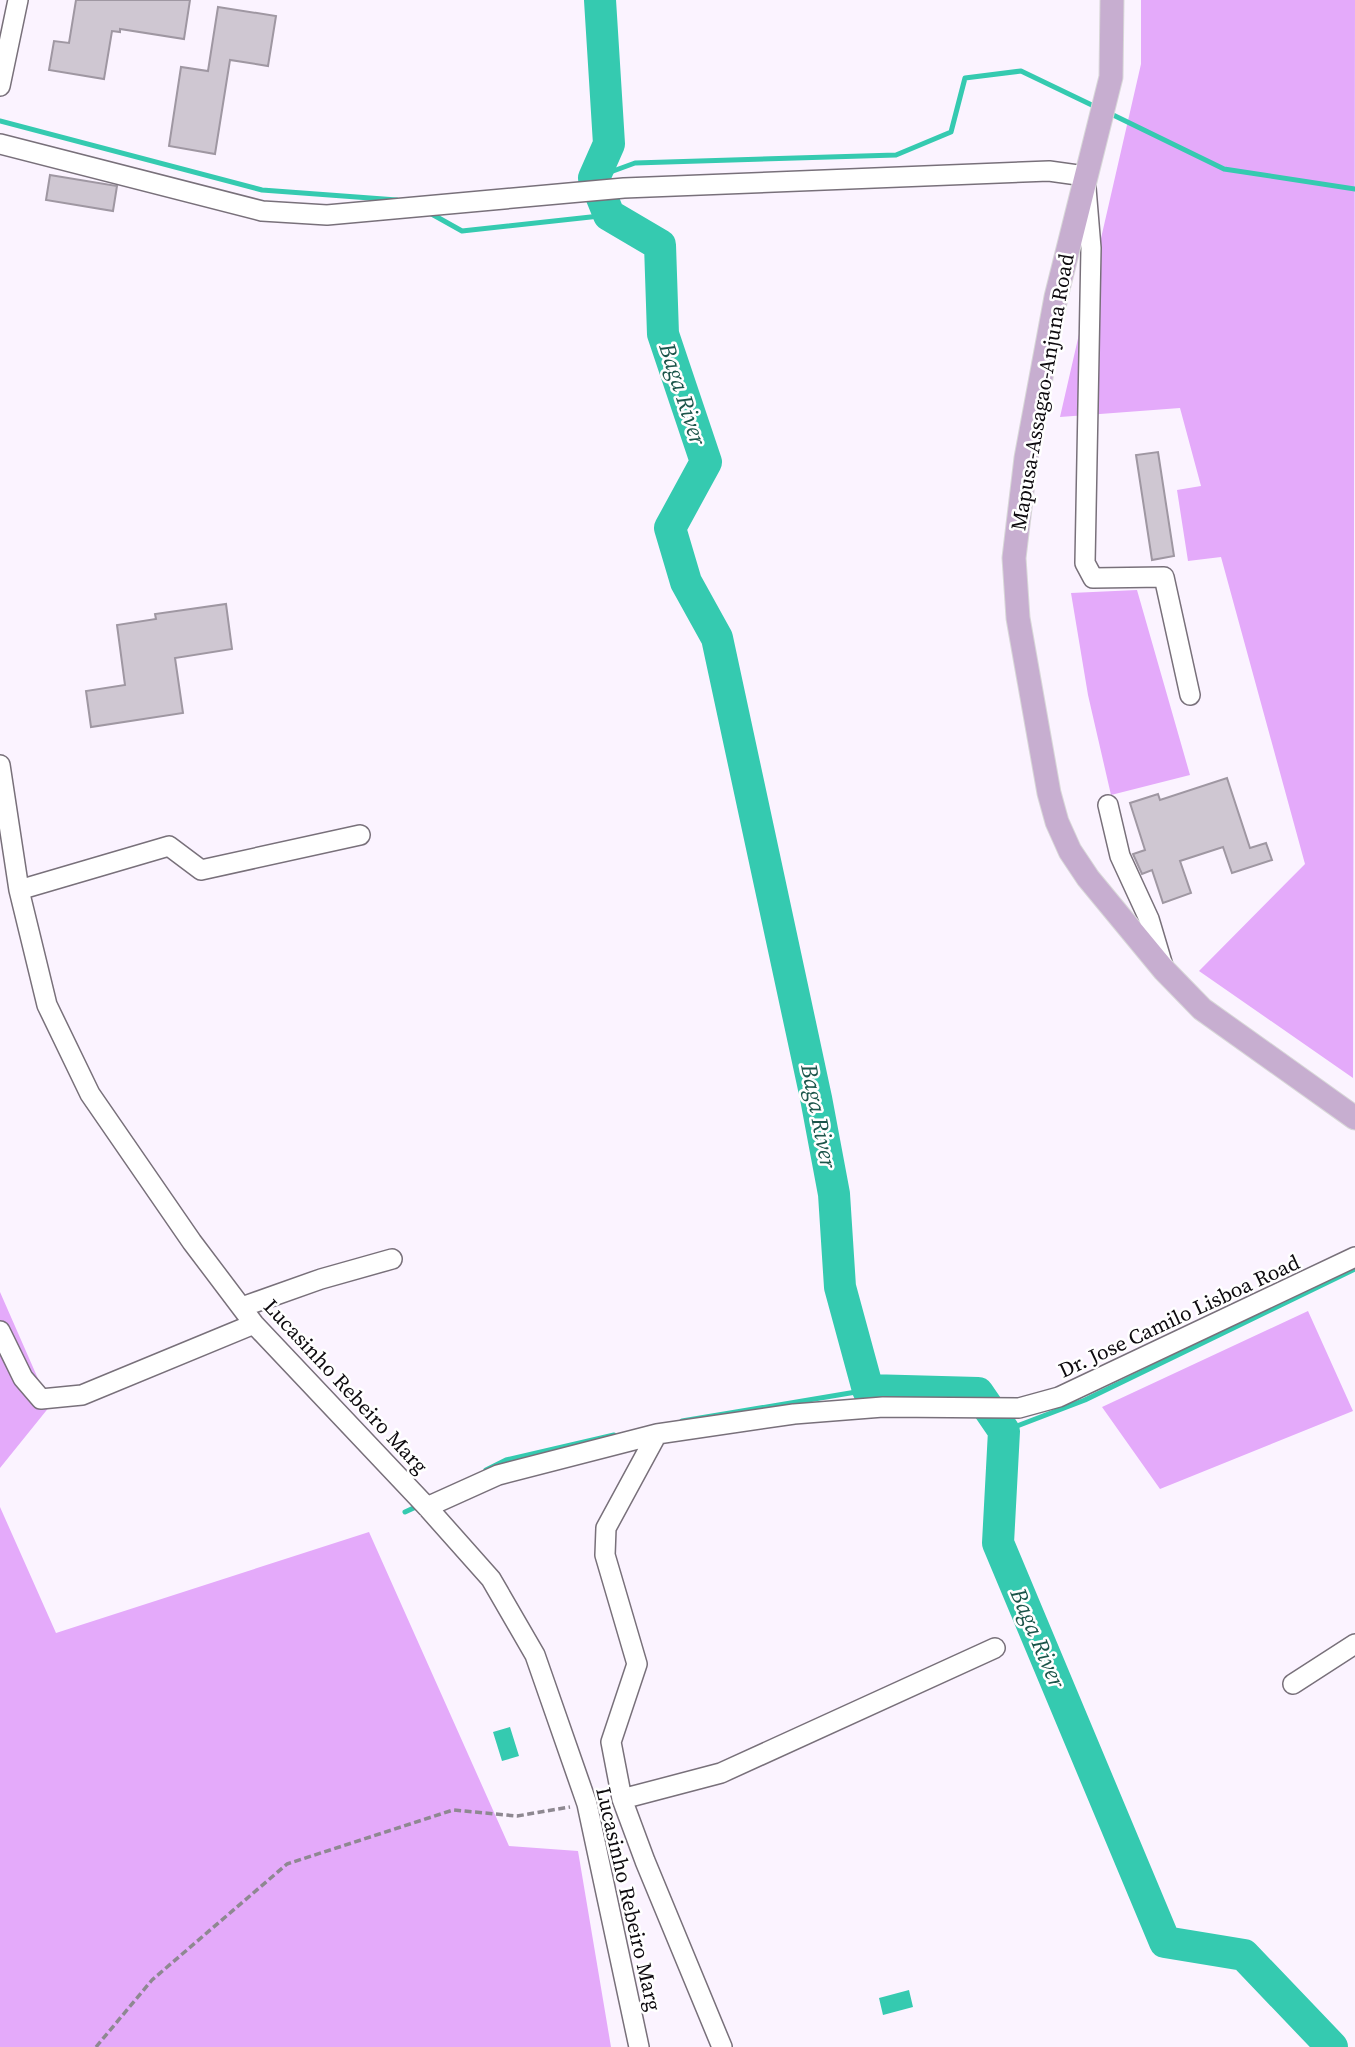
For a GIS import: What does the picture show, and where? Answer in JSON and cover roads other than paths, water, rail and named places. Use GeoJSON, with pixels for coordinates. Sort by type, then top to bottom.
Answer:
{"type":"FeatureCollection","features":[{"type":"Feature","properties":{"kind":"main road","name":"Mapusa-Assagao-Anjuna Road"},"geometry":{"type":"LineString","coordinates":[[1112,0],[1111,77],[1056,297],[1017,523],[1014,587],[1049,793],[1057,822],[1088,878],[1164,970],[1202,1009],[1355,1118]]}},
{"type":"Feature","properties":{"kind":"street"},"geometry":{"type":"LineString","coordinates":[[0,86],[18,0]]}},
{"type":"Feature","properties":{"kind":"street"},"geometry":{"type":"LineString","coordinates":[[0,144],[262,211],[327,215],[624,188],[1049,171],[1085,176],[1091,248],[1085,563],[1093,578],[1164,577],[1190,695]]}},
{"type":"Feature","properties":{"kind":"street","name":"Lucasinho Rebeiro Marg"},"geometry":{"type":"LineString","coordinates":[[0,765],[19,890],[47,1005],[90,1094],[191,1242],[254,1324],[427,1507],[491,1579],[535,1655],[587,1804],[639,2047]]}},
{"type":"Feature","properties":{"kind":"street"},"geometry":{"type":"LineString","coordinates":[[1108,805],[1120,856],[1149,919],[1164,970]]}},
{"type":"Feature","properties":{"kind":"street"},"geometry":{"type":"LineString","coordinates":[[19,890],[169,846],[201,870],[360,835]]}},
{"type":"Feature","properties":{"kind":"street","name":"Dr. Jose Camilo Lisboa Road"},"geometry":{"type":"LineString","coordinates":[[427,1507],[498,1475],[657,1434],[794,1414],[883,1407],[1019,1408],[1059,1398],[1355,1257]]}},
{"type":"Feature","properties":{"kind":"street"},"geometry":{"type":"LineString","coordinates":[[242,1307],[321,1279],[392,1259]]}},
{"type":"Feature","properties":{"kind":"street"},"geometry":{"type":"LineString","coordinates":[[0,1331],[23,1378],[41,1399],[82,1395],[254,1324]]}},
{"type":"Feature","properties":{"kind":"street"},"geometry":{"type":"LineString","coordinates":[[657,1434],[606,1528],[605,1555],[637,1664],[611,1742],[622,1799],[722,2047]]}},
{"type":"Feature","properties":{"kind":"street"},"geometry":{"type":"LineString","coordinates":[[1293,1684],[1355,1644]]}},
{"type":"Feature","properties":{"kind":"street"},"geometry":{"type":"LineString","coordinates":[[622,1799],[721,1773],[995,1648]]}},
{"type":"Feature","properties":{"kind":"waterway","name":"Baga River"},"geometry":{"type":"LineString","coordinates":[[600,0],[609,144],[594,178],[609,215],[660,245],[663,334],[706,462],[670,528],[686,582],[717,638],[816,1098],[834,1194],[840,1287],[868,1390],[978,1393],[1004,1431],[998,1543],[1165,1942],[1244,1955],[1332,2047]]}},
{"type":"Feature","properties":{"kind":"waterway"},"geometry":{"type":"LineString","coordinates":[[594,178],[635,163],[896,155],[951,132],[965,78],[1021,71],[1098,108]]}},
{"type":"Feature","properties":{"kind":"waterway"},"geometry":{"type":"LineString","coordinates":[[1107,112],[1224,169],[1355,189]]}},
{"type":"Feature","properties":{"kind":"waterway"},"geometry":{"type":"LineString","coordinates":[[0,121],[262,190],[397,200]]}},
{"type":"Feature","properties":{"kind":"waterway"},"geometry":{"type":"LineString","coordinates":[[428,212],[462,231],[609,215]]}},
{"type":"Feature","properties":{"kind":"waterway"},"geometry":{"type":"LineString","coordinates":[[1004,1431],[1085,1400],[1355,1269]]}},
{"type":"Feature","properties":{"kind":"waterway"},"geometry":{"type":"LineString","coordinates":[[682,1421],[868,1390]]}},
{"type":"Feature","properties":{"kind":"waterway"},"geometry":{"type":"LineString","coordinates":[[486,1470],[506,1460],[614,1435]]}},
{"type":"Feature","properties":{"kind":"waterway"},"geometry":{"type":"LineString","coordinates":[[405,1512],[418,1506]]}}]}
